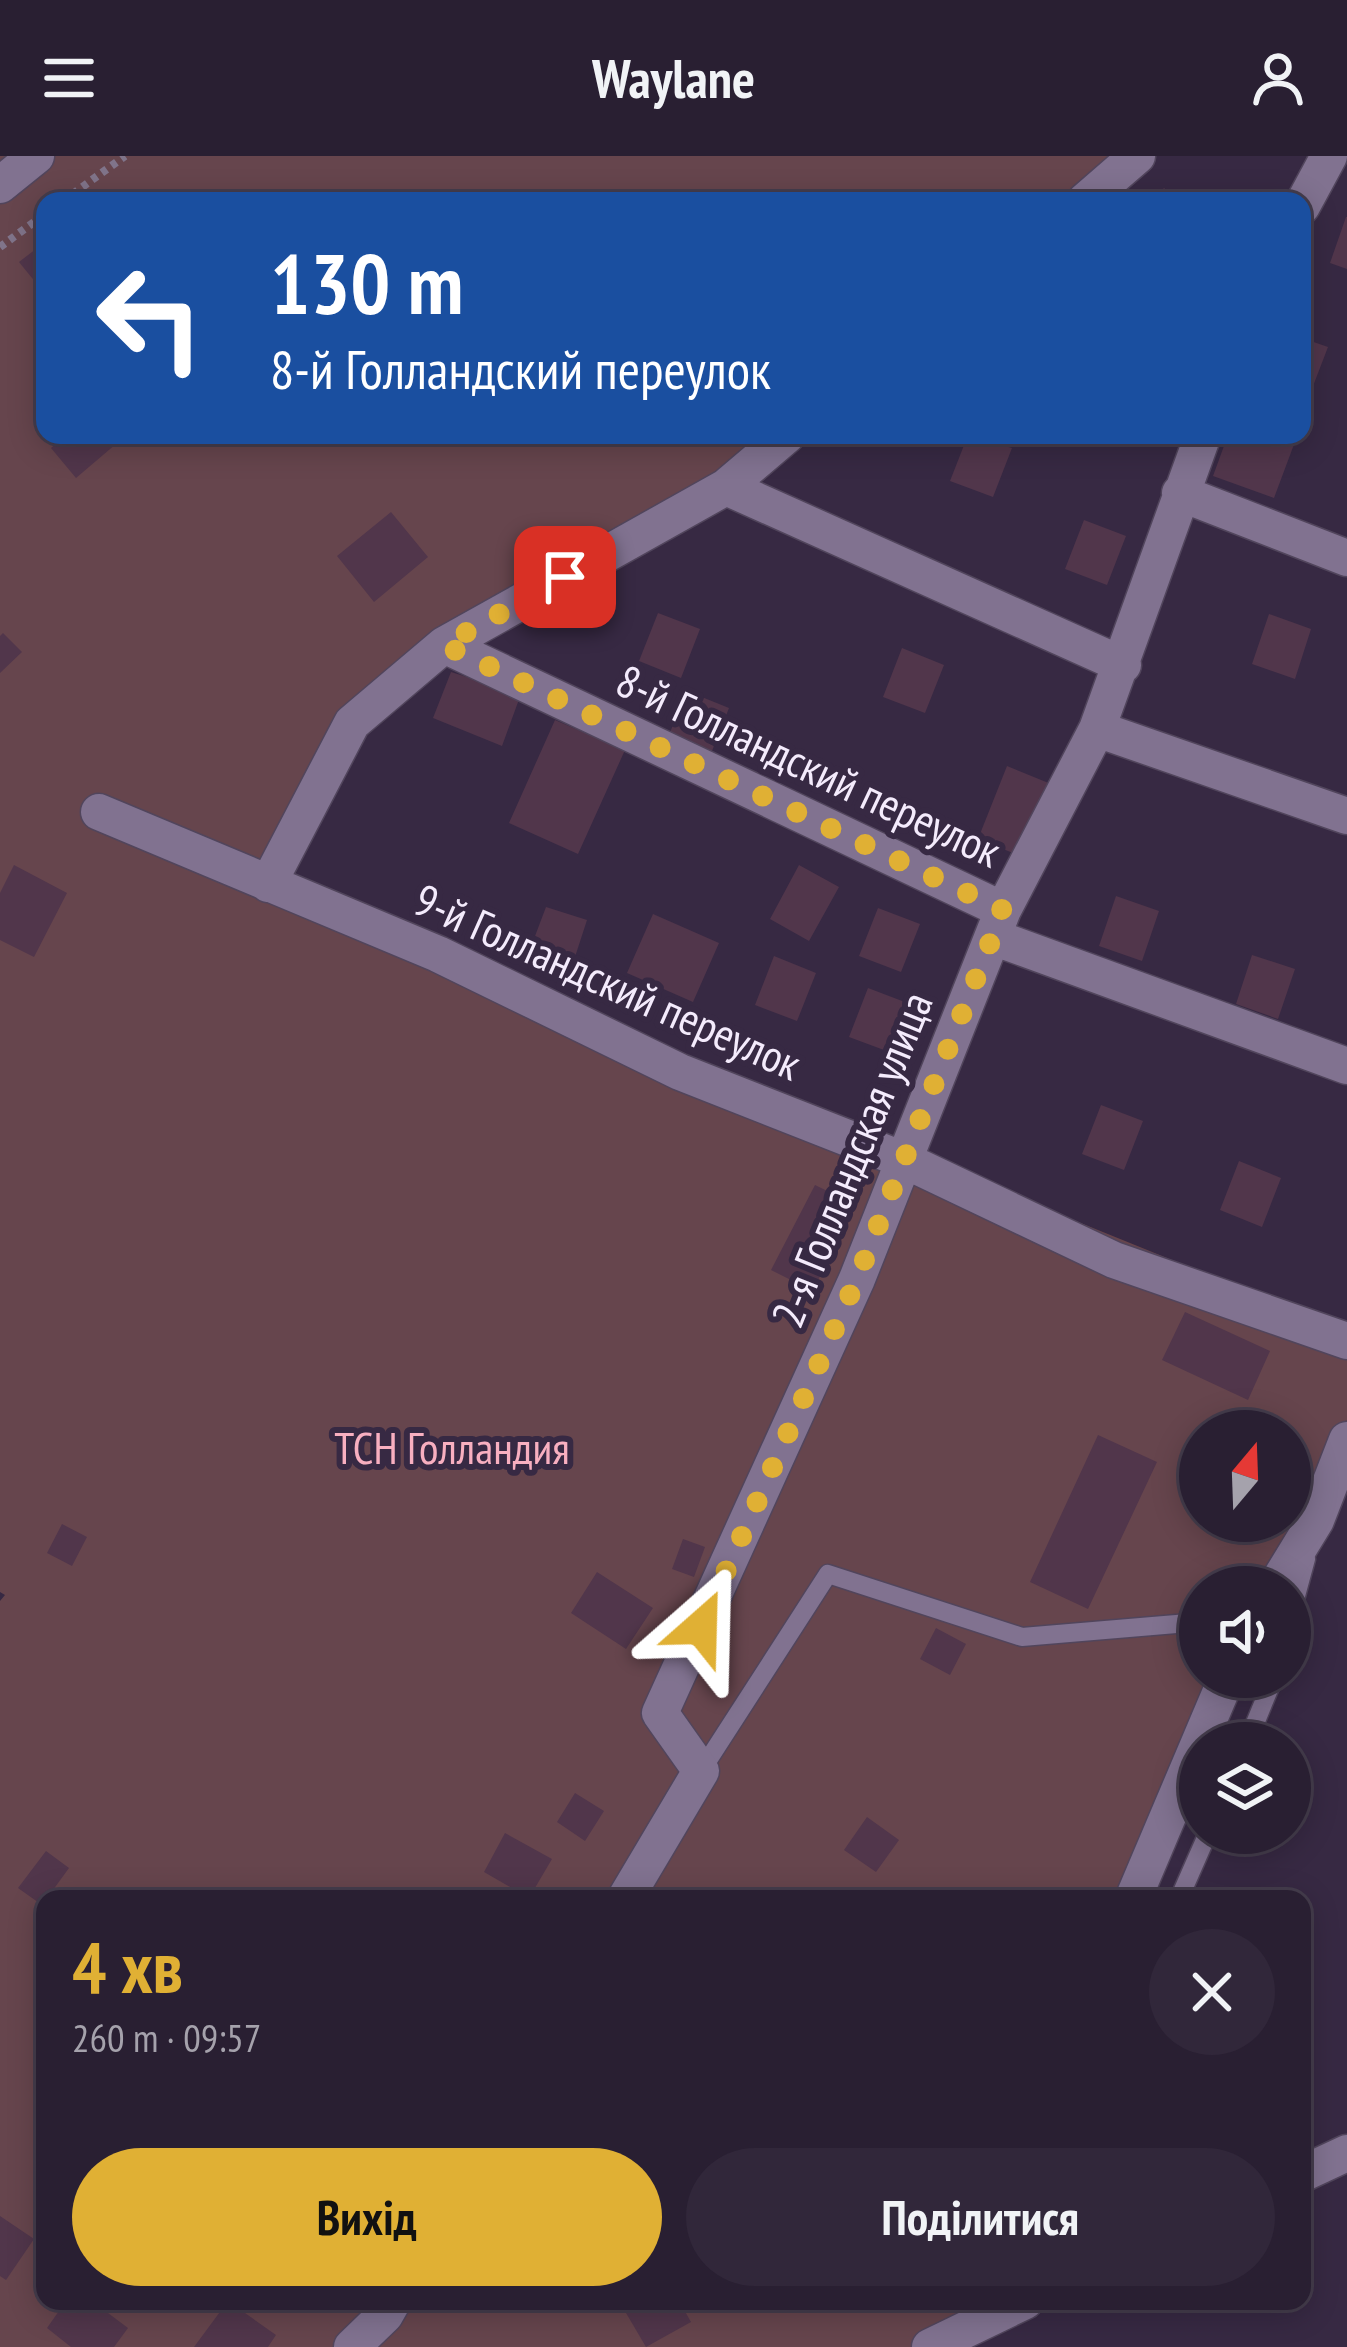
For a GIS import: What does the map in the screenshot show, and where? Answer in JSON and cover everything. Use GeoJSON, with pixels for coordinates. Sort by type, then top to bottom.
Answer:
{"type":"FeatureCollection","features":[{"type":"Feature","properties":{"kind":"street"},"geometry":{"type":"LineString","coordinates":[[0,185],[36,156]]}},
{"type":"Feature","properties":{"kind":"street"},"geometry":{"type":"LineString","coordinates":[[1095,192],[1137,156]]}},
{"type":"Feature","properties":{"kind":"street"},"geometry":{"type":"LineString","coordinates":[[1310,192],[1329,156]]}},
{"type":"Feature","properties":{"kind":"street"},"geometry":{"type":"LineString","coordinates":[[268,884],[352,723],[444,645],[727,487],[777,444]]}},
{"type":"Feature","properties":{"kind":"street","name":"2-я Голландская улица"},"geometry":{"type":"LineString","coordinates":[[701,1771],[660,1713],[788,1435],[906,1161],[998,924],[1096,729],[1199,444]]}},
{"type":"Feature","properties":{"kind":"street"},"geometry":{"type":"LineString","coordinates":[[727,487],[1123,664]]}},
{"type":"Feature","properties":{"kind":"street"},"geometry":{"type":"LineString","coordinates":[[1180,493],[1347,559]]}},
{"type":"Feature","properties":{"kind":"street","name":"8-й Голландский переулок"},"geometry":{"type":"LineString","coordinates":[[444,645],[998,924],[1347,1066]]}},
{"type":"Feature","properties":{"kind":"street"},"geometry":{"type":"LineString","coordinates":[[1096,729],[1347,816]]}},
{"type":"Feature","properties":{"kind":"street","name":"9-й Голландский переулок"},"geometry":{"type":"LineString","coordinates":[[98,812],[438,954],[680,1072],[906,1161],[1114,1260],[1347,1341]]}},
{"type":"Feature","properties":{"kind":"street"},"geometry":{"type":"LineString","coordinates":[[1288,1566],[1316,1520],[1347,1440]]}},
{"type":"Feature","properties":{"kind":"street"},"geometry":{"type":"LineString","coordinates":[[1137,1890],[1218,1698]]}},
{"type":"Feature","properties":{"kind":"street"},"geometry":{"type":"LineString","coordinates":[[630,1890],[701,1771]]}},
{"type":"Feature","properties":{"kind":"street"},"geometry":{"type":"LineString","coordinates":[[1311,2170],[1347,2153]]}},
{"type":"Feature","properties":{"kind":"street"},"geometry":{"type":"LineString","coordinates":[[352,2347],[388,2310]]}},
{"type":"Feature","properties":{"kind":"street"},"geometry":{"type":"LineString","coordinates":[[942,2344],[1003,2310]]}},
{"type":"Feature","properties":{"kind":"lane"},"geometry":{"type":"LineString","coordinates":[[1304,1566],[1316,1520]]}},
{"type":"Feature","properties":{"kind":"lane"},"geometry":{"type":"LineString","coordinates":[[701,1771],[828,1574],[1022,1637],[1179,1624]]}},
{"type":"Feature","properties":{"kind":"lane"},"geometry":{"type":"LineString","coordinates":[[1183,1890],[1199,1854]]}},
{"type":"Feature","properties":{"kind":"path"},"geometry":{"type":"LineString","coordinates":[[75,192],[125,156]]}},
{"type":"Feature","properties":{"kind":"path"},"geometry":{"type":"LineString","coordinates":[[0,247],[36,221]]}},
{"type":"Feature","properties":{"kind":"green space","name":"ТСН Голландия"},"geometry":{"type":"Polygon","coordinates":[[[0,156],[1132,156],[1090,192],[36,192],[36,444],[763,444],[347,721],[276,879],[918,1157],[1347,1331],[1347,1420],[1311,1513],[1311,1410],[1179,1410],[1179,1542],[1294,1542],[1279,1566],[1179,1566],[1179,1698],[1211,1698],[1201,1722],[1179,1722],[1179,1773],[1129,1890],[36,1890],[36,2310],[986,2310],[912,2347],[0,2347],[0,1601],[5,1595],[0,1592],[0,156]]]}},
{"type":"Feature","properties":{"kind":"building"},"geometry":{"type":"Polygon","coordinates":[[[1347,217],[1347,269],[1330,263],[1347,217]]]}},
{"type":"Feature","properties":{"kind":"building"},"geometry":{"type":"Polygon","coordinates":[[[36,249],[36,283],[19,262],[36,249]]]}},
{"type":"Feature","properties":{"kind":"building"},"geometry":{"type":"Polygon","coordinates":[[[1311,341],[1328,347],[1311,391],[1311,341]]]}},
{"type":"Feature","properties":{"kind":"building"},"geometry":{"type":"Polygon","coordinates":[[[56,444],[116,444],[76,478],[51,448],[56,444]]]}},
{"type":"Feature","properties":{"kind":"building"},"geometry":{"type":"Polygon","coordinates":[[[964,444],[1012,448],[993,497],[950,481],[964,444]]]}},
{"type":"Feature","properties":{"kind":"building"},"geometry":{"type":"Polygon","coordinates":[[[1225,444],[1294,444],[1274,498],[1213,476],[1225,444]]]}},
{"type":"Feature","properties":{"kind":"building"},"geometry":{"type":"Polygon","coordinates":[[[391,512],[428,557],[374,602],[337,556],[391,512]]]}},
{"type":"Feature","properties":{"kind":"building"},"geometry":{"type":"Polygon","coordinates":[[[1084,520],[1126,536],[1107,585],[1065,569],[1084,520]]]}},
{"type":"Feature","properties":{"kind":"building"},"geometry":{"type":"Polygon","coordinates":[[[658,613],[700,629],[681,678],[639,661],[658,613]]]}},
{"type":"Feature","properties":{"kind":"building"},"geometry":{"type":"Polygon","coordinates":[[[1269,614],[1311,629],[1295,679],[1252,664],[1269,614]]]}},
{"type":"Feature","properties":{"kind":"building"},"geometry":{"type":"Polygon","coordinates":[[[3,633],[22,652],[0,673],[0,636],[3,633]]]}},
{"type":"Feature","properties":{"kind":"building"},"geometry":{"type":"Polygon","coordinates":[[[902,648],[944,665],[925,713],[883,697],[902,648]]]}},
{"type":"Feature","properties":{"kind":"building"},"geometry":{"type":"Polygon","coordinates":[[[451,672],[521,694],[502,746],[433,718],[451,672]]]}},
{"type":"Feature","properties":{"kind":"building"},"geometry":{"type":"Polygon","coordinates":[[[687,691],[729,708],[710,756],[666,742],[687,691]]]}},
{"type":"Feature","properties":{"kind":"building"},"geometry":{"type":"Polygon","coordinates":[[[555,720],[625,750],[578,854],[509,823],[555,720]]]}},
{"type":"Feature","properties":{"kind":"building"},"geometry":{"type":"Polygon","coordinates":[[[1007,766],[1051,784],[1023,857],[978,839],[1007,766]]]}},
{"type":"Feature","properties":{"kind":"building"},"geometry":{"type":"Polygon","coordinates":[[[14,865],[67,893],[34,957],[0,940],[0,893],[14,865]]]}},
{"type":"Feature","properties":{"kind":"building"},"geometry":{"type":"Polygon","coordinates":[[[799,865],[839,887],[809,941],[770,919],[799,865]]]}},
{"type":"Feature","properties":{"kind":"building"},"geometry":{"type":"Polygon","coordinates":[[[1116,896],[1159,911],[1142,961],[1099,946],[1116,896]]]}},
{"type":"Feature","properties":{"kind":"building"},"geometry":{"type":"Polygon","coordinates":[[[546,907],[587,920],[574,960],[532,944],[546,907]]]}},
{"type":"Feature","properties":{"kind":"building"},"geometry":{"type":"Polygon","coordinates":[[[878,908],[920,924],[901,972],[859,956],[878,908]]]}},
{"type":"Feature","properties":{"kind":"building"},"geometry":{"type":"Polygon","coordinates":[[[653,914],[719,943],[693,1002],[627,973],[653,914]]]}},
{"type":"Feature","properties":{"kind":"building"},"geometry":{"type":"Polygon","coordinates":[[[1252,955],[1295,969],[1278,1019],[1236,1004],[1252,955]]]}},
{"type":"Feature","properties":{"kind":"building"},"geometry":{"type":"Polygon","coordinates":[[[774,956],[816,973],[797,1021],[755,1005],[774,956]]]}},
{"type":"Feature","properties":{"kind":"building"},"geometry":{"type":"Polygon","coordinates":[[[868,988],[910,1004],[892,1053],[849,1037],[868,988]]]}},
{"type":"Feature","properties":{"kind":"building"},"geometry":{"type":"Polygon","coordinates":[[[1101,1105],[1143,1121],[1124,1170],[1082,1154],[1101,1105]]]}},
{"type":"Feature","properties":{"kind":"building"},"geometry":{"type":"Polygon","coordinates":[[[1239,1161],[1281,1178],[1262,1227],[1220,1210],[1239,1161]]]}},
{"type":"Feature","properties":{"kind":"building"},"geometry":{"type":"Polygon","coordinates":[[[815,1185],[854,1204],[813,1291],[771,1270],[815,1185]]]}},
{"type":"Feature","properties":{"kind":"building"},"geometry":{"type":"Polygon","coordinates":[[[1185,1312],[1270,1351],[1248,1400],[1162,1360],[1185,1312]]]}},
{"type":"Feature","properties":{"kind":"building"},"geometry":{"type":"Polygon","coordinates":[[[1098,1435],[1157,1462],[1088,1609],[1030,1582],[1098,1435]]]}},
{"type":"Feature","properties":{"kind":"building"},"geometry":{"type":"Polygon","coordinates":[[[62,1524],[87,1537],[72,1566],[47,1553],[62,1524]]]}},
{"type":"Feature","properties":{"kind":"building"},"geometry":{"type":"Polygon","coordinates":[[[683,1539],[705,1547],[694,1577],[672,1569],[683,1539]]]}},
{"type":"Feature","properties":{"kind":"building"},"geometry":{"type":"Polygon","coordinates":[[[597,1572],[653,1608],[626,1649],[571,1613],[597,1572]]]}},
{"type":"Feature","properties":{"kind":"building"},"geometry":{"type":"Polygon","coordinates":[[[936,1628],[966,1644],[950,1675],[920,1659],[936,1628]]]}},
{"type":"Feature","properties":{"kind":"building"},"geometry":{"type":"Polygon","coordinates":[[[575,1793],[604,1811],[585,1841],[557,1822],[575,1793]]]}},
{"type":"Feature","properties":{"kind":"building"},"geometry":{"type":"Polygon","coordinates":[[[867,1817],[899,1840],[876,1872],[844,1850],[867,1817]]]}},
{"type":"Feature","properties":{"kind":"building"},"geometry":{"type":"Polygon","coordinates":[[[505,1833],[552,1859],[534,1890],[515,1890],[484,1872],[505,1833]]]}},
{"type":"Feature","properties":{"kind":"building"},"geometry":{"type":"Polygon","coordinates":[[[46,1851],[69,1868],[53,1890],[36,1890],[36,1901],[18,1888],[46,1851]]]}},
{"type":"Feature","properties":{"kind":"building"},"geometry":{"type":"Polygon","coordinates":[[[0,2216],[34,2239],[6,2280],[0,2276],[0,2216]]]}},
{"type":"Feature","properties":{"kind":"building"},"geometry":{"type":"Polygon","coordinates":[[[60,2310],[104,2310],[128,2328],[114,2347],[71,2347],[47,2328],[60,2310]]]}},
{"type":"Feature","properties":{"kind":"building"},"geometry":{"type":"Polygon","coordinates":[[[221,2310],[241,2310],[276,2335],[268,2347],[194,2347],[221,2310]]]}},
{"type":"Feature","properties":{"kind":"building"},"geometry":{"type":"Polygon","coordinates":[[[624,2310],[684,2310],[691,2322],[646,2347],[624,2310]]]}},
{"type":"Feature","properties":{"kind":"route"},"geometry":{"type":"LineString","coordinates":[[565,577],[444,645],[1003,910],[857,1279],[701,1627]]}}]}
